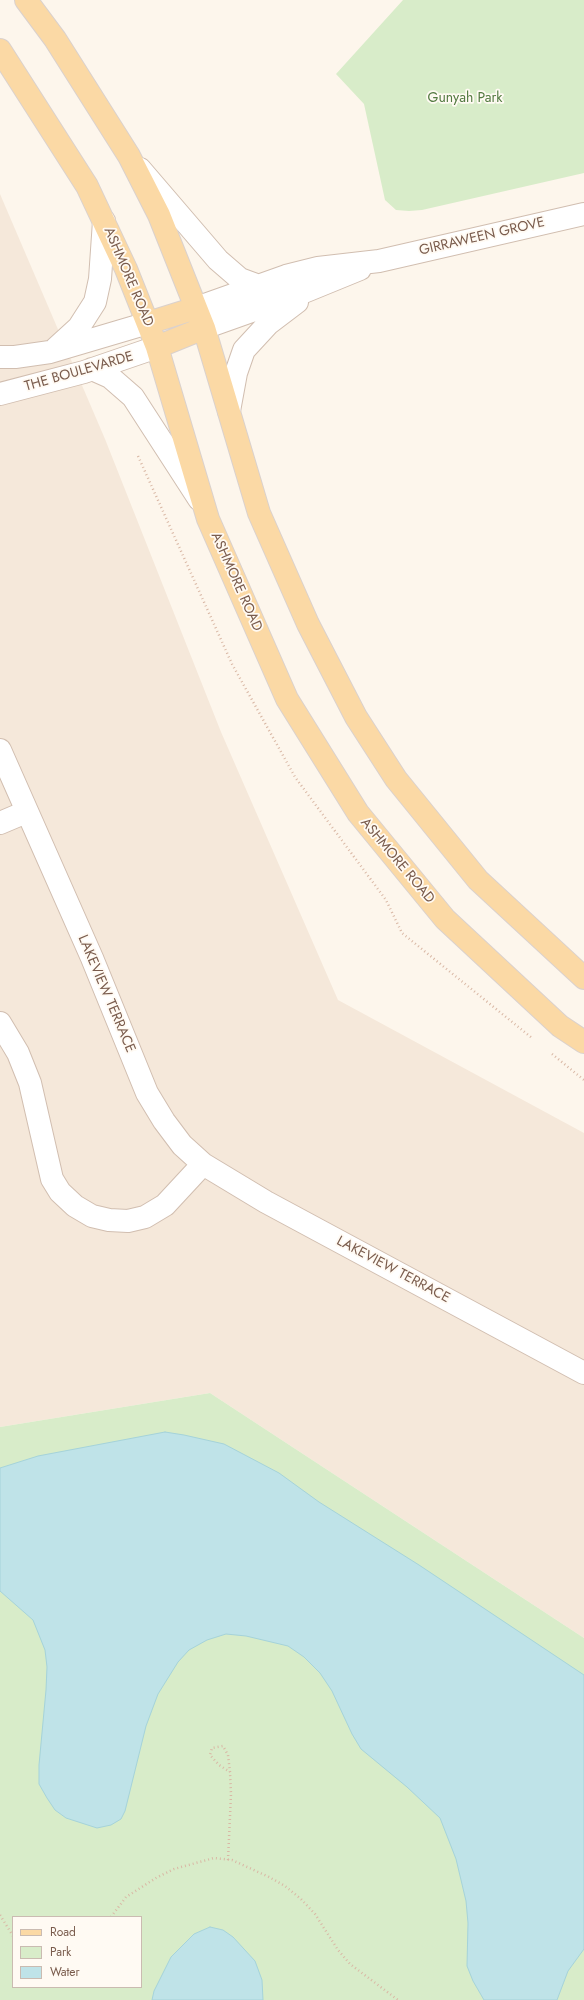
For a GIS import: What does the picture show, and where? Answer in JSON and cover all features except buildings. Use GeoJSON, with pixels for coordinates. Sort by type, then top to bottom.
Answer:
{"type":"FeatureCollection","features":[{"type":"Feature","properties":{"kind":"main road"},"geometry":{"type":"LineString","coordinates":[[26,0],[55,39],[129,156],[159,215],[200,318],[259,512],[308,624],[356,718],[396,779],[478,880],[584,978]]}},
{"type":"Feature","properties":{"kind":"main road","name":"ASHMORE ROAD"},"geometry":{"type":"LineString","coordinates":[[0,50],[88,186],[126,269],[157,347],[205,508],[286,699],[358,813],[445,919],[560,1026],[584,1042]]}},
{"type":"Feature","properties":{"kind":"main road"},"geometry":{"type":"LineString","coordinates":[[148,323],[200,318]]}},
{"type":"Feature","properties":{"kind":"main road"},"geometry":{"type":"LineString","coordinates":[[157,347],[200,318]]}},
{"type":"Feature","properties":{"kind":"street"},"geometry":{"type":"LineString","coordinates":[[129,156],[218,260],[240,279],[259,286]]}},
{"type":"Feature","properties":{"kind":"street","name":"GIRRAWEEN GROVE"},"geometry":{"type":"LineString","coordinates":[[200,318],[259,286],[318,268],[379,261],[584,214]]}},
{"type":"Feature","properties":{"kind":"street"},"geometry":{"type":"LineString","coordinates":[[50,352],[68,339],[79,327],[95,302],[101,271],[104,221]]}},
{"type":"Feature","properties":{"kind":"street","name":"GIRRAWEEN GROVE"},"geometry":{"type":"LineString","coordinates":[[200,318],[330,282],[379,261]]}},
{"type":"Feature","properties":{"kind":"street"},"geometry":{"type":"LineString","coordinates":[[229,411],[238,364],[248,344],[274,319],[303,298],[330,282]]}},
{"type":"Feature","properties":{"kind":"street","name":"THE BOULEVARDE"},"geometry":{"type":"LineString","coordinates":[[0,357],[15,358],[50,352],[148,323]]}},
{"type":"Feature","properties":{"kind":"street","name":"THE BOULEVARDE"},"geometry":{"type":"LineString","coordinates":[[0,394],[92,369],[157,347]]}},
{"type":"Feature","properties":{"kind":"street"},"geometry":{"type":"LineString","coordinates":[[92,369],[110,377],[133,397],[205,508]]}},
{"type":"Feature","properties":{"kind":"street","name":"LAKEVIEW TERRACE"},"geometry":{"type":"LineString","coordinates":[[0,750],[26,812],[92,958],[147,1093],[174,1135],[203,1164],[266,1202],[584,1373]]}},
{"type":"Feature","properties":{"kind":"street"},"geometry":{"type":"LineString","coordinates":[[0,823],[26,812]]}},
{"type":"Feature","properties":{"kind":"street"},"geometry":{"type":"LineString","coordinates":[[0,1023],[18,1054],[30,1083],[52,1179],[60,1192],[75,1206],[92,1216],[109,1220],[128,1221],[145,1217],[158,1210],[168,1202],[203,1164]]}},
{"type":"Feature","properties":{"kind":"path"},"geometry":{"type":"LineString","coordinates":[[228,1860],[230,1772],[228,1755],[223,1746],[212,1748],[210,1755],[219,1766],[230,1772]]}},
{"type":"Feature","properties":{"kind":"path"},"geometry":{"type":"LineString","coordinates":[[112,1916],[126,1897],[156,1878],[174,1869],[214,1858],[228,1860],[249,1867],[269,1877],[285,1886],[301,1899],[315,1914],[338,1950],[350,1964],[398,2000]]}},
{"type":"Feature","properties":{"kind":"path"},"geometry":{"type":"LineString","coordinates":[[0,1915],[12,1934]]}},
{"type":"Feature","properties":{"kind":"shaded area"},"geometry":{"type":"Polygon","coordinates":[[[0,194],[105,439],[221,732],[338,1000],[584,1133],[584,1638],[210,1393],[0,1427],[0,194]]]}},
{"type":"Feature","properties":{"kind":"green space","name":"Gunyah Park"},"geometry":{"type":"Polygon","coordinates":[[[403,0],[584,0],[584,173],[422,210],[396,210],[385,200],[364,104],[336,74],[403,0]]]}},
{"type":"Feature","properties":{"kind":"green space"},"geometry":{"type":"Polygon","coordinates":[[[210,1393],[584,1638],[584,2000],[0,2000],[0,1427],[210,1393]]]}},
{"type":"Feature","properties":{"kind":"water"},"geometry":{"type":"Polygon","coordinates":[[[165,1432],[224,1444],[279,1473],[319,1502],[419,1565],[584,1675],[584,1949],[568,1971],[557,2000],[484,2000],[473,1981],[467,1966],[468,1923],[466,1901],[456,1859],[440,1818],[407,1787],[361,1749],[352,1734],[332,1691],[320,1673],[304,1657],[288,1646],[246,1636],[226,1634],[207,1640],[189,1650],[178,1662],[158,1694],[146,1726],[125,1811],[121,1819],[111,1825],[97,1828],[66,1818],[55,1810],[39,1784],[39,1765],[46,1690],[47,1667],[45,1650],[33,1620],[0,1591],[0,1468],[38,1456],[165,1432]]]}},
{"type":"Feature","properties":{"kind":"water"},"geometry":{"type":"Polygon","coordinates":[[[210,1927],[223,1930],[233,1937],[255,1961],[262,1980],[263,2000],[152,2000],[154,1991],[171,1957],[194,1934],[210,1927]]]}}]}
